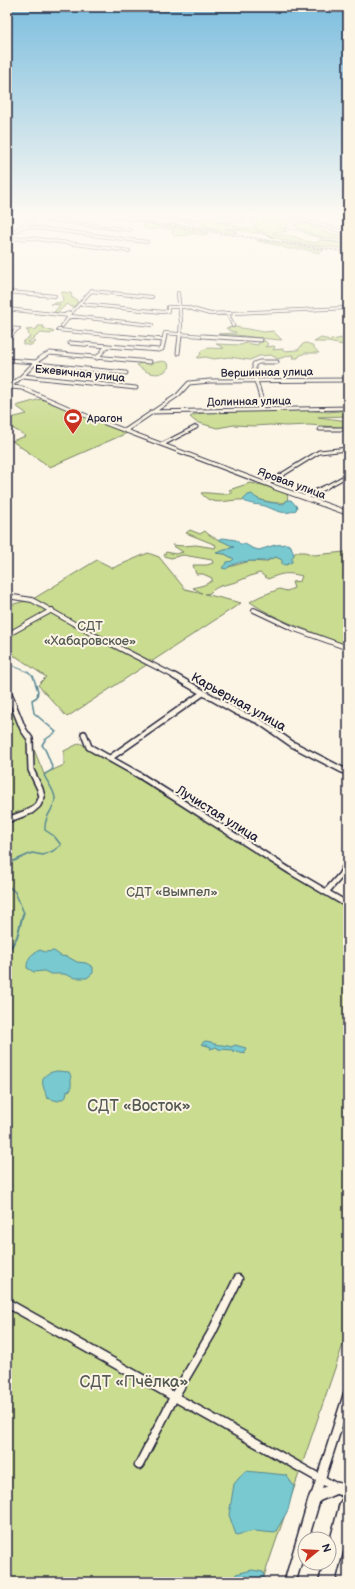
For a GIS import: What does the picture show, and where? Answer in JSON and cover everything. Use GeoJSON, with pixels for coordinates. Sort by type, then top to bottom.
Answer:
{"type":"FeatureCollection","features":[{"type":"Feature","properties":{"kind":"highway"},"geometry":{"type":"LineString","coordinates":[[327,1582],[348,1503]]}},
{"type":"Feature","properties":{"kind":"street"},"geometry":{"type":"LineString","coordinates":[[65,315],[71,313],[92,290]]}},
{"type":"Feature","properties":{"kind":"street"},"geometry":{"type":"LineString","coordinates":[[93,290],[152,297]]}},
{"type":"Feature","properties":{"kind":"street"},"geometry":{"type":"LineString","coordinates":[[7,292],[55,296]]}},
{"type":"Feature","properties":{"kind":"street"},"geometry":{"type":"LineString","coordinates":[[178,293],[181,322],[178,353]]}},
{"type":"Feature","properties":{"kind":"street"},"geometry":{"type":"LineString","coordinates":[[80,304],[163,312],[168,311],[168,307],[192,308],[208,314],[348,308]]}},
{"type":"Feature","properties":{"kind":"street"},"geometry":{"type":"LineString","coordinates":[[7,309],[152,325]]}},
{"type":"Feature","properties":{"kind":"street"},"geometry":{"type":"LineString","coordinates":[[228,313],[233,326]]}},
{"type":"Feature","properties":{"kind":"street"},"geometry":{"type":"LineString","coordinates":[[62,326],[70,316]]}},
{"type":"Feature","properties":{"kind":"street"},"geometry":{"type":"LineString","coordinates":[[7,328],[19,329],[7,340]]}},
{"type":"Feature","properties":{"kind":"street"},"geometry":{"type":"LineString","coordinates":[[58,330],[164,340]]}},
{"type":"Feature","properties":{"kind":"street"},"geometry":{"type":"LineString","coordinates":[[70,343],[162,350],[165,333],[261,340]]}},
{"type":"Feature","properties":{"kind":"street"},"geometry":{"type":"LineString","coordinates":[[97,358],[107,346]]}},
{"type":"Feature","properties":{"kind":"street"},"geometry":{"type":"LineString","coordinates":[[9,386],[18,382],[46,354],[53,353],[150,362]]}},
{"type":"Feature","properties":{"kind":"street"},"geometry":{"type":"LineString","coordinates":[[7,360],[126,373]]}},
{"type":"Feature","properties":{"kind":"street"},"geometry":{"type":"LineString","coordinates":[[262,401],[254,372],[254,364],[259,362],[277,362]]}},
{"type":"Feature","properties":{"kind":"street","name":"Ежевичная улица"},"geometry":{"type":"LineString","coordinates":[[23,376],[136,388]]}},
{"type":"Feature","properties":{"kind":"street","name":"Вершинная улица"},"geometry":{"type":"LineString","coordinates":[[150,412],[178,395],[187,384],[210,381],[348,380]]}},
{"type":"Feature","properties":{"kind":"street","name":"Яровая улица"},"geometry":{"type":"LineString","coordinates":[[9,386],[22,388],[63,406],[267,484],[348,513]]}},
{"type":"Feature","properties":{"kind":"street","name":"Долинная улица"},"geometry":{"type":"LineString","coordinates":[[150,412],[348,408]]}},
{"type":"Feature","properties":{"kind":"street"},"geometry":{"type":"LineString","coordinates":[[126,430],[150,412]]}},
{"type":"Feature","properties":{"kind":"street"},"geometry":{"type":"LineString","coordinates":[[163,444],[196,427]]}},
{"type":"Feature","properties":{"kind":"street"},"geometry":{"type":"LineString","coordinates":[[320,429],[348,429]]}},
{"type":"Feature","properties":{"kind":"street"},"geometry":{"type":"LineString","coordinates":[[267,484],[319,452],[348,449]]}},
{"type":"Feature","properties":{"kind":"street"},"geometry":{"type":"LineString","coordinates":[[305,497],[348,474]]}},
{"type":"Feature","properties":{"kind":"street","name":"Карьерная улица"},"geometry":{"type":"LineString","coordinates":[[7,596],[32,600],[52,610],[237,712],[259,721],[292,744],[348,773]]}},
{"type":"Feature","properties":{"kind":"street"},"geometry":{"type":"LineString","coordinates":[[7,635],[52,610]]}},
{"type":"Feature","properties":{"kind":"street"},"geometry":{"type":"LineString","coordinates":[[254,610],[292,628],[348,648]]}},
{"type":"Feature","properties":{"kind":"street"},"geometry":{"type":"LineString","coordinates":[[7,689],[24,730],[30,739],[28,754],[31,770],[40,788],[42,799],[37,807],[23,815],[7,820]]}},
{"type":"Feature","properties":{"kind":"street"},"geometry":{"type":"LineString","coordinates":[[110,758],[204,693]]}},
{"type":"Feature","properties":{"kind":"street","name":"Лучистая улица"},"geometry":{"type":"LineString","coordinates":[[84,734],[89,747],[110,758],[348,905]]}},
{"type":"Feature","properties":{"kind":"street"},"geometry":{"type":"LineString","coordinates":[[326,892],[341,875],[348,862]]}},
{"type":"Feature","properties":{"kind":"street"},"geometry":{"type":"LineString","coordinates":[[139,1465],[174,1397],[211,1334],[238,1279]]}},
{"type":"Feature","properties":{"kind":"street"},"geometry":{"type":"LineString","coordinates":[[7,1303],[336,1488],[348,1492]]}},
{"type":"Feature","properties":{"kind":"street"},"geometry":{"type":"LineString","coordinates":[[290,1582],[348,1394]]}},
{"type":"Feature","properties":{"kind":"street"},"geometry":{"type":"LineString","coordinates":[[315,1498],[336,1488]]}},
{"type":"Feature","properties":{"kind":"green space"},"geometry":{"type":"Polygon","coordinates":[[[61,293],[71,293],[72,298],[76,299],[78,304],[72,307],[67,304],[57,313],[54,312],[60,305],[50,304],[62,302],[63,300],[61,293]]]}},
{"type":"Feature","properties":{"kind":"green space"},"geometry":{"type":"Polygon","coordinates":[[[38,326],[44,326],[43,328],[54,332],[50,334],[41,333],[28,342],[35,341],[32,345],[23,344],[23,342],[30,337],[28,334],[29,332],[26,330],[37,329],[38,326]]]}},
{"type":"Feature","properties":{"kind":"green space"},"geometry":{"type":"Polygon","coordinates":[[[236,327],[264,332],[273,331],[282,340],[218,334],[236,333],[226,328],[236,327]]]}},
{"type":"Feature","properties":{"kind":"green space"},"geometry":{"type":"Polygon","coordinates":[[[321,338],[331,340],[343,338],[344,340],[342,342],[348,343],[348,346],[328,342],[314,342],[321,338]]]}},
{"type":"Feature","properties":{"kind":"green space"},"geometry":{"type":"Polygon","coordinates":[[[260,341],[265,341],[268,344],[265,347],[274,346],[275,347],[273,350],[283,349],[283,351],[298,350],[303,344],[308,343],[319,353],[305,353],[298,358],[293,358],[294,355],[291,355],[278,359],[271,355],[259,356],[250,360],[229,357],[214,359],[206,357],[197,358],[203,350],[209,348],[224,348],[216,344],[241,345],[246,343],[258,345],[260,341]]]}},
{"type":"Feature","properties":{"kind":"green space"},"geometry":{"type":"Polygon","coordinates":[[[163,361],[168,363],[169,367],[166,371],[157,374],[144,370],[137,365],[142,362],[152,363],[163,361]]]}},
{"type":"Feature","properties":{"kind":"green space","name":"Арагон"},"geometry":{"type":"Polygon","coordinates":[[[41,399],[127,433],[50,467],[12,441],[26,436],[7,425],[7,419],[27,414],[16,406],[41,399]]]}},
{"type":"Feature","properties":{"kind":"green space"},"geometry":{"type":"Polygon","coordinates":[[[280,410],[328,412],[348,410],[348,416],[318,417],[348,421],[348,428],[309,425],[234,425],[217,428],[196,422],[190,417],[197,414],[219,412],[280,410]]]}},
{"type":"Feature","properties":{"kind":"green space"},"geometry":{"type":"Polygon","coordinates":[[[250,483],[263,485],[287,494],[287,499],[285,502],[279,503],[248,496],[243,500],[215,502],[206,498],[201,493],[228,494],[232,493],[229,490],[250,483]]]}},
{"type":"Feature","properties":{"kind":"green space","name":"СДТ «Хабаровское»"},"geometry":{"type":"Polygon","coordinates":[[[190,530],[200,534],[205,531],[234,547],[217,553],[225,554],[234,559],[229,567],[250,561],[265,562],[276,557],[287,559],[292,557],[296,552],[305,552],[314,555],[345,552],[348,554],[348,646],[285,621],[250,602],[279,589],[287,591],[294,588],[292,582],[300,581],[302,576],[285,574],[277,575],[268,579],[260,573],[219,587],[210,593],[205,594],[241,603],[67,717],[38,685],[46,677],[17,657],[7,653],[7,602],[10,605],[33,599],[97,560],[113,568],[148,553],[159,557],[185,589],[202,593],[193,588],[212,581],[212,578],[203,574],[196,574],[193,565],[207,565],[213,563],[212,560],[183,555],[171,558],[164,556],[166,552],[176,554],[183,552],[172,545],[196,545],[215,548],[216,545],[186,533],[190,530]]]}},
{"type":"Feature","properties":{"kind":"green space"},"geometry":{"type":"Polygon","coordinates":[[[7,684],[44,774],[64,765],[64,751],[80,743],[348,908],[348,1330],[262,1582],[7,1582],[7,684]]]}},
{"type":"Feature","properties":{"kind":"water"},"geometry":{"type":"Polygon","coordinates":[[[252,494],[258,499],[271,503],[284,504],[287,500],[291,500],[297,507],[296,510],[291,512],[283,512],[276,511],[265,506],[248,503],[243,500],[248,495],[252,494]]]}},
{"type":"Feature","properties":{"kind":"water"},"geometry":{"type":"Polygon","coordinates":[[[223,538],[236,540],[240,544],[245,544],[259,550],[275,545],[287,544],[291,546],[294,555],[292,562],[286,565],[282,564],[282,560],[276,557],[265,561],[249,561],[239,563],[226,569],[222,568],[227,562],[234,559],[225,554],[216,553],[234,547],[219,539],[223,538]]]}},
{"type":"Feature","properties":{"kind":"water"},"geometry":{"type":"Polygon","coordinates":[[[40,950],[45,952],[54,951],[61,956],[68,957],[77,962],[86,963],[93,967],[93,973],[87,978],[75,978],[64,974],[51,974],[44,971],[34,972],[27,968],[28,962],[34,953],[40,950]]]}},
{"type":"Feature","properties":{"kind":"water"},"geometry":{"type":"Polygon","coordinates":[[[205,1041],[231,1047],[235,1045],[246,1048],[244,1052],[246,1053],[234,1051],[233,1053],[233,1050],[218,1049],[217,1047],[210,1049],[211,1047],[201,1044],[205,1041]]]}},
{"type":"Feature","properties":{"kind":"water"},"geometry":{"type":"Polygon","coordinates":[[[57,1071],[69,1072],[71,1076],[71,1090],[67,1091],[66,1097],[58,1101],[47,1098],[43,1085],[44,1076],[57,1071]]]}},
{"type":"Feature","properties":{"kind":"water"},"geometry":{"type":"Polygon","coordinates":[[[245,1471],[286,1475],[294,1486],[288,1510],[275,1533],[254,1531],[236,1535],[229,1515],[234,1484],[245,1471]]]}},
{"type":"Feature","properties":{"kind":"water"},"geometry":{"type":"Polygon","coordinates":[[[252,1570],[263,1572],[265,1582],[234,1582],[236,1574],[252,1570]]]}},
{"type":"Feature","properties":{"kind":"waterway"},"geometry":{"type":"LineString","coordinates":[[7,658],[8,664],[28,672],[33,676]]}},
{"type":"Feature","properties":{"kind":"waterway"},"geometry":{"type":"LineString","coordinates":[[7,864],[32,853],[43,855],[53,851],[61,845],[54,836],[45,830],[46,820],[54,805],[55,798],[44,775],[53,769],[42,745],[45,740],[56,732],[34,713],[32,700],[37,697],[38,691],[33,676]]}},
{"type":"Feature","properties":{"kind":"waterway"},"geometry":{"type":"LineString","coordinates":[[7,885],[15,892],[24,913],[23,915]]}},
{"type":"Feature","properties":{"kind":"waterway"},"geometry":{"type":"LineString","coordinates":[[7,954],[17,937],[23,914]]}},
{"type":"Feature","properties":{"kind":"place","name":"Арагон"},"geometry":{"type":"Point","coordinates":[73,435]}},
{"type":"Feature","properties":{"kind":"park label","name":"СДТ «Вымпел»"},"geometry":{"type":"Point","coordinates":[172,891]}},
{"type":"Feature","properties":{"kind":"park label","name":"СДТ «Восток»"},"geometry":{"type":"Point","coordinates":[139,1105]}},
{"type":"Feature","properties":{"kind":"park label","name":"СДТ «Пчёлка»"},"geometry":{"type":"Point","coordinates":[134,1381]}}]}
